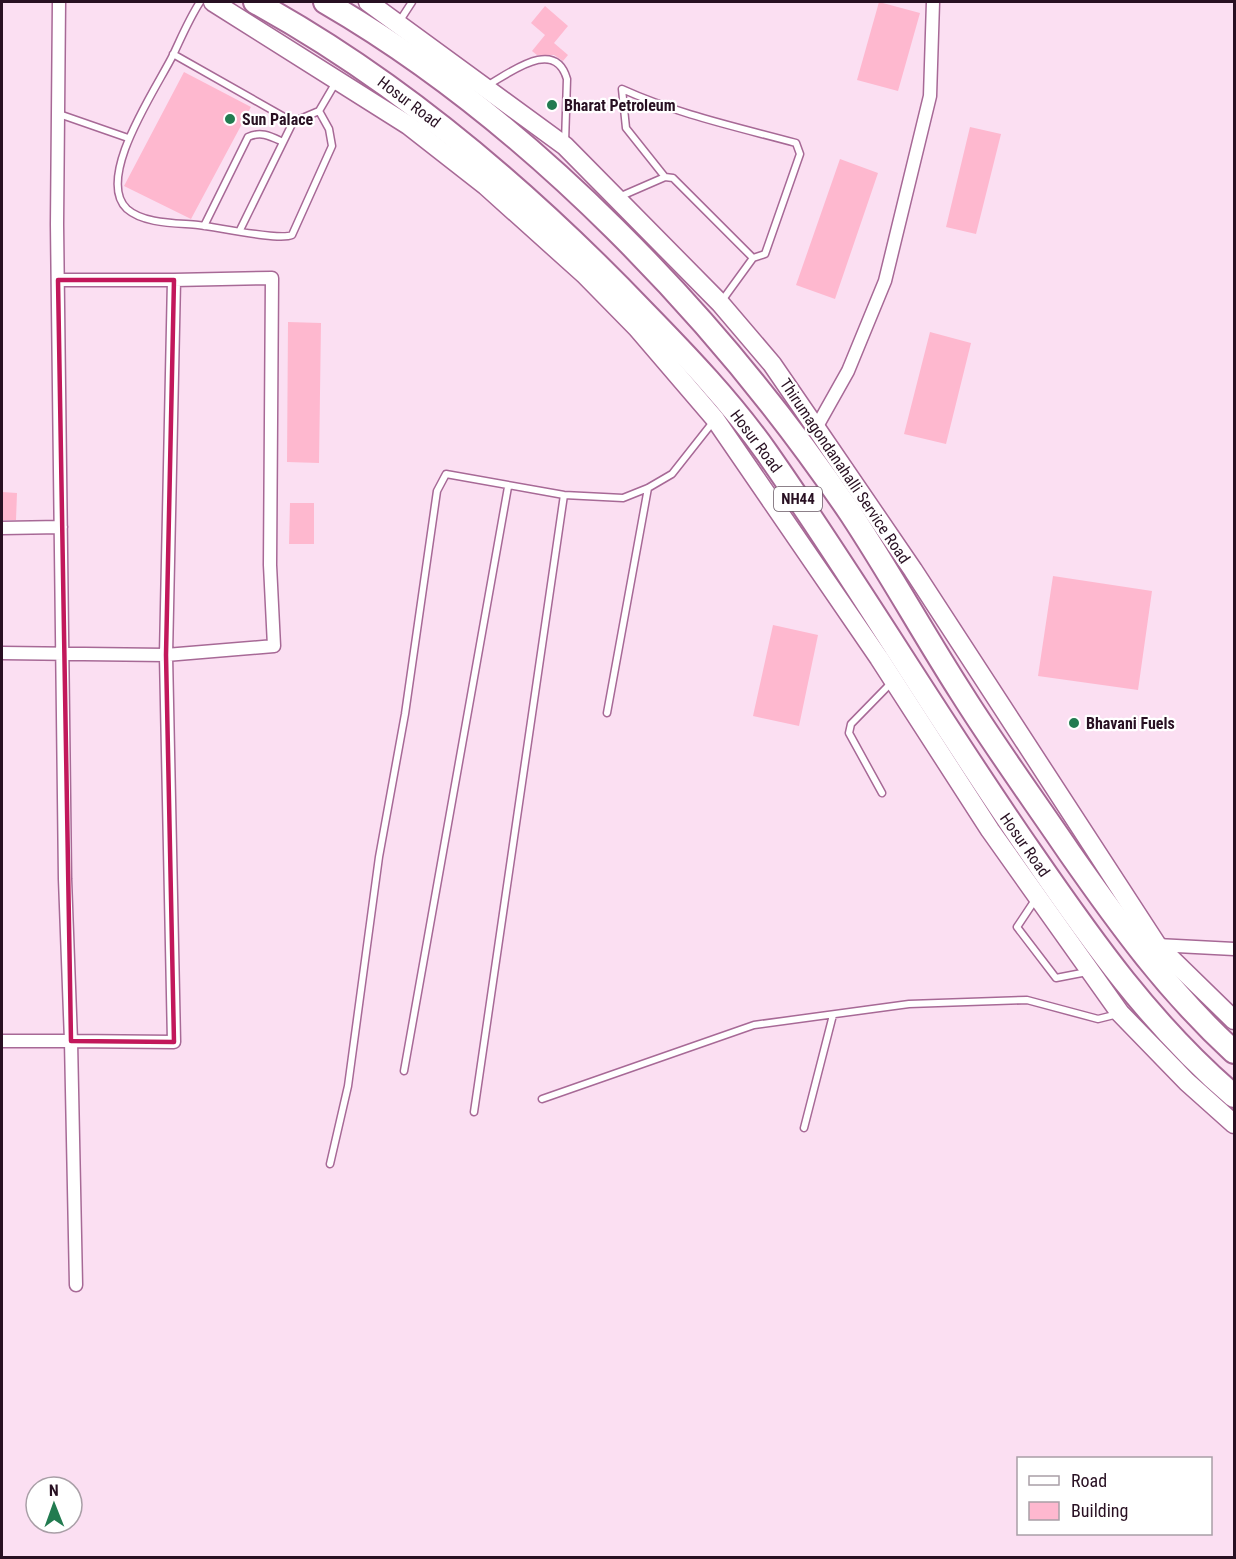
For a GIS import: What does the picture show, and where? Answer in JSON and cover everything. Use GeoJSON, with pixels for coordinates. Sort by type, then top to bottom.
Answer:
{"type":"FeatureCollection","features":[{"type":"Feature","properties":{"kind":"highway","name":"Hosur Road"},"geometry":{"type":"LineString","coordinates":[[255,2],[324,42],[459,140],[577,244],[691,361],[765,449],[974,770],[1092,940],[1143,1007],[1203,1069],[1234,1096]]}},
{"type":"Feature","properties":{"kind":"highway","name":"Hosur Road"},"geometry":{"type":"LineString","coordinates":[[325,2],[438,77],[519,143],[658,273],[731,354],[778,411],[852,516],[962,693],[1115,918],[1167,984],[1234,1052]]}},
{"type":"Feature","properties":{"kind":"street"},"geometry":{"type":"LineString","coordinates":[[59,2],[58,280],[65,879],[76,1285]]}},
{"type":"Feature","properties":{"kind":"street"},"geometry":{"type":"LineString","coordinates":[[213,2],[408,125],[486,186],[584,274],[629,320],[715,419],[893,681],[990,830],[1120,1013],[1187,1082],[1234,1124]]}},
{"type":"Feature","properties":{"kind":"street","name":"Thirumagondanahalli Service Road"},"geometry":{"type":"LineString","coordinates":[[368,2],[565,146],[720,303],[772,364],[913,570],[1157,945],[1234,1020]]}},
{"type":"Feature","properties":{"kind":"street"},"geometry":{"type":"LineString","coordinates":[[816,428],[848,371],[885,281],[930,96],[933,2]]}},
{"type":"Feature","properties":{"kind":"street"},"geometry":{"type":"LineString","coordinates":[[2,653],[166,654],[274,646],[270,565],[272,278],[58,280]]}},
{"type":"Feature","properties":{"kind":"street"},"geometry":{"type":"LineString","coordinates":[[2,1041],[174,1042],[166,654],[174,280]]}},
{"type":"Feature","properties":{"kind":"street"},"geometry":{"type":"LineString","coordinates":[[2,528],[61,527]]}},
{"type":"Feature","properties":{"kind":"street"},"geometry":{"type":"LineString","coordinates":[[1157,945],[1234,949]]}},
{"type":"Feature","properties":{"kind":"lane"},"geometry":{"type":"LineString","coordinates":[[200,2],[185,25],[173,54],[128,138],[119,173],[118,196],[126,208],[144,217],[240,230],[271,237],[286,238],[292,235],[332,146],[329,129],[319,111]]}},
{"type":"Feature","properties":{"kind":"lane"},"geometry":{"type":"LineString","coordinates":[[398,23],[412,2]]}},
{"type":"Feature","properties":{"kind":"lane"},"geometry":{"type":"LineString","coordinates":[[173,54],[293,122]]}},
{"type":"Feature","properties":{"kind":"lane"},"geometry":{"type":"LineString","coordinates":[[484,87],[534,60],[546,57],[554,62],[565,73],[567,79],[565,146]]}},
{"type":"Feature","properties":{"kind":"lane"},"geometry":{"type":"LineString","coordinates":[[240,230],[293,122],[319,111],[338,79]]}},
{"type":"Feature","properties":{"kind":"lane"},"geometry":{"type":"LineString","coordinates":[[665,177],[626,128],[622,89],[645,99],[714,121],[796,143],[800,154],[765,254],[753,258],[720,303]]}},
{"type":"Feature","properties":{"kind":"lane"},"geometry":{"type":"LineString","coordinates":[[58,114],[128,138]]}},
{"type":"Feature","properties":{"kind":"lane"},"geometry":{"type":"LineString","coordinates":[[204,226],[248,137],[256,134],[266,135],[283,142]]}},
{"type":"Feature","properties":{"kind":"lane"},"geometry":{"type":"LineString","coordinates":[[616,198],[665,177],[673,178],[753,258]]}},
{"type":"Feature","properties":{"kind":"lane"},"geometry":{"type":"LineString","coordinates":[[330,1164],[348,1086],[379,857],[405,714],[437,491],[446,474],[508,487],[564,495],[623,498],[648,488],[672,474],[715,419]]}},
{"type":"Feature","properties":{"kind":"lane"},"geometry":{"type":"LineString","coordinates":[[404,1071],[508,487]]}},
{"type":"Feature","properties":{"kind":"lane"},"geometry":{"type":"LineString","coordinates":[[607,712],[648,488]]}},
{"type":"Feature","properties":{"kind":"lane"},"geometry":{"type":"LineString","coordinates":[[474,1112],[564,495]]}},
{"type":"Feature","properties":{"kind":"lane"},"geometry":{"type":"LineString","coordinates":[[882,793],[849,733],[851,724],[893,681]]}},
{"type":"Feature","properties":{"kind":"lane"},"geometry":{"type":"LineString","coordinates":[[1037,896],[1017,927],[1056,978],[1090,971]]}},
{"type":"Feature","properties":{"kind":"lane"},"geometry":{"type":"LineString","coordinates":[[542,1099],[754,1025],[909,1004],[1027,1000],[1098,1019],[1120,1013]]}},
{"type":"Feature","properties":{"kind":"lane"},"geometry":{"type":"LineString","coordinates":[[804,1128],[833,1015]]}},
{"type":"Feature","properties":{"kind":"highlighted area"},"geometry":{"type":"Polygon","coordinates":[[[58,280],[174,280],[166,655],[174,1042],[71,1041],[58,280]]]}},
{"type":"Feature","properties":{"kind":"building"},"geometry":{"type":"Polygon","coordinates":[[[879,2],[920,13],[898,91],[857,80],[879,2]]]}},
{"type":"Feature","properties":{"kind":"building"},"geometry":{"type":"Polygon","coordinates":[[[545,6],[568,26],[554,43],[568,55],[563,61],[554,55],[537,55],[532,51],[545,35],[531,23],[545,6]]]}},
{"type":"Feature","properties":{"kind":"building"},"geometry":{"type":"Polygon","coordinates":[[[184,72],[251,107],[191,219],[124,186],[184,72]]]}},
{"type":"Feature","properties":{"kind":"building"},"geometry":{"type":"Polygon","coordinates":[[[970,127],[1001,134],[976,234],[946,227],[970,127]]]}},
{"type":"Feature","properties":{"kind":"building"},"geometry":{"type":"Polygon","coordinates":[[[840,159],[878,173],[835,299],[796,285],[840,159]]]}},
{"type":"Feature","properties":{"kind":"building"},"geometry":{"type":"Polygon","coordinates":[[[288,322],[321,323],[319,463],[287,462],[288,322]]]}},
{"type":"Feature","properties":{"kind":"building"},"geometry":{"type":"Polygon","coordinates":[[[930,332],[971,343],[946,444],[904,434],[930,332]]]}},
{"type":"Feature","properties":{"kind":"building"},"geometry":{"type":"Polygon","coordinates":[[[2,492],[17,493],[16,520],[2,520],[2,492]]]}},
{"type":"Feature","properties":{"kind":"building"},"geometry":{"type":"Polygon","coordinates":[[[290,503],[314,503],[314,544],[289,544],[290,503]]]}},
{"type":"Feature","properties":{"kind":"building"},"geometry":{"type":"Polygon","coordinates":[[[1053,576],[1152,591],[1138,690],[1038,676],[1053,576]]]}},
{"type":"Feature","properties":{"kind":"building"},"geometry":{"type":"Polygon","coordinates":[[[773,625],[818,635],[799,726],[753,716],[773,625]]]}},
{"type":"Feature","properties":{"kind":"place","name":"Bharat Petroleum"},"geometry":{"type":"Point","coordinates":[552,105]}},
{"type":"Feature","properties":{"kind":"place","name":"Sun Palace"},"geometry":{"type":"Point","coordinates":[230,119]}},
{"type":"Feature","properties":{"kind":"place","name":"Bhavani Fuels"},"geometry":{"type":"Point","coordinates":[1074,723]}}]}
